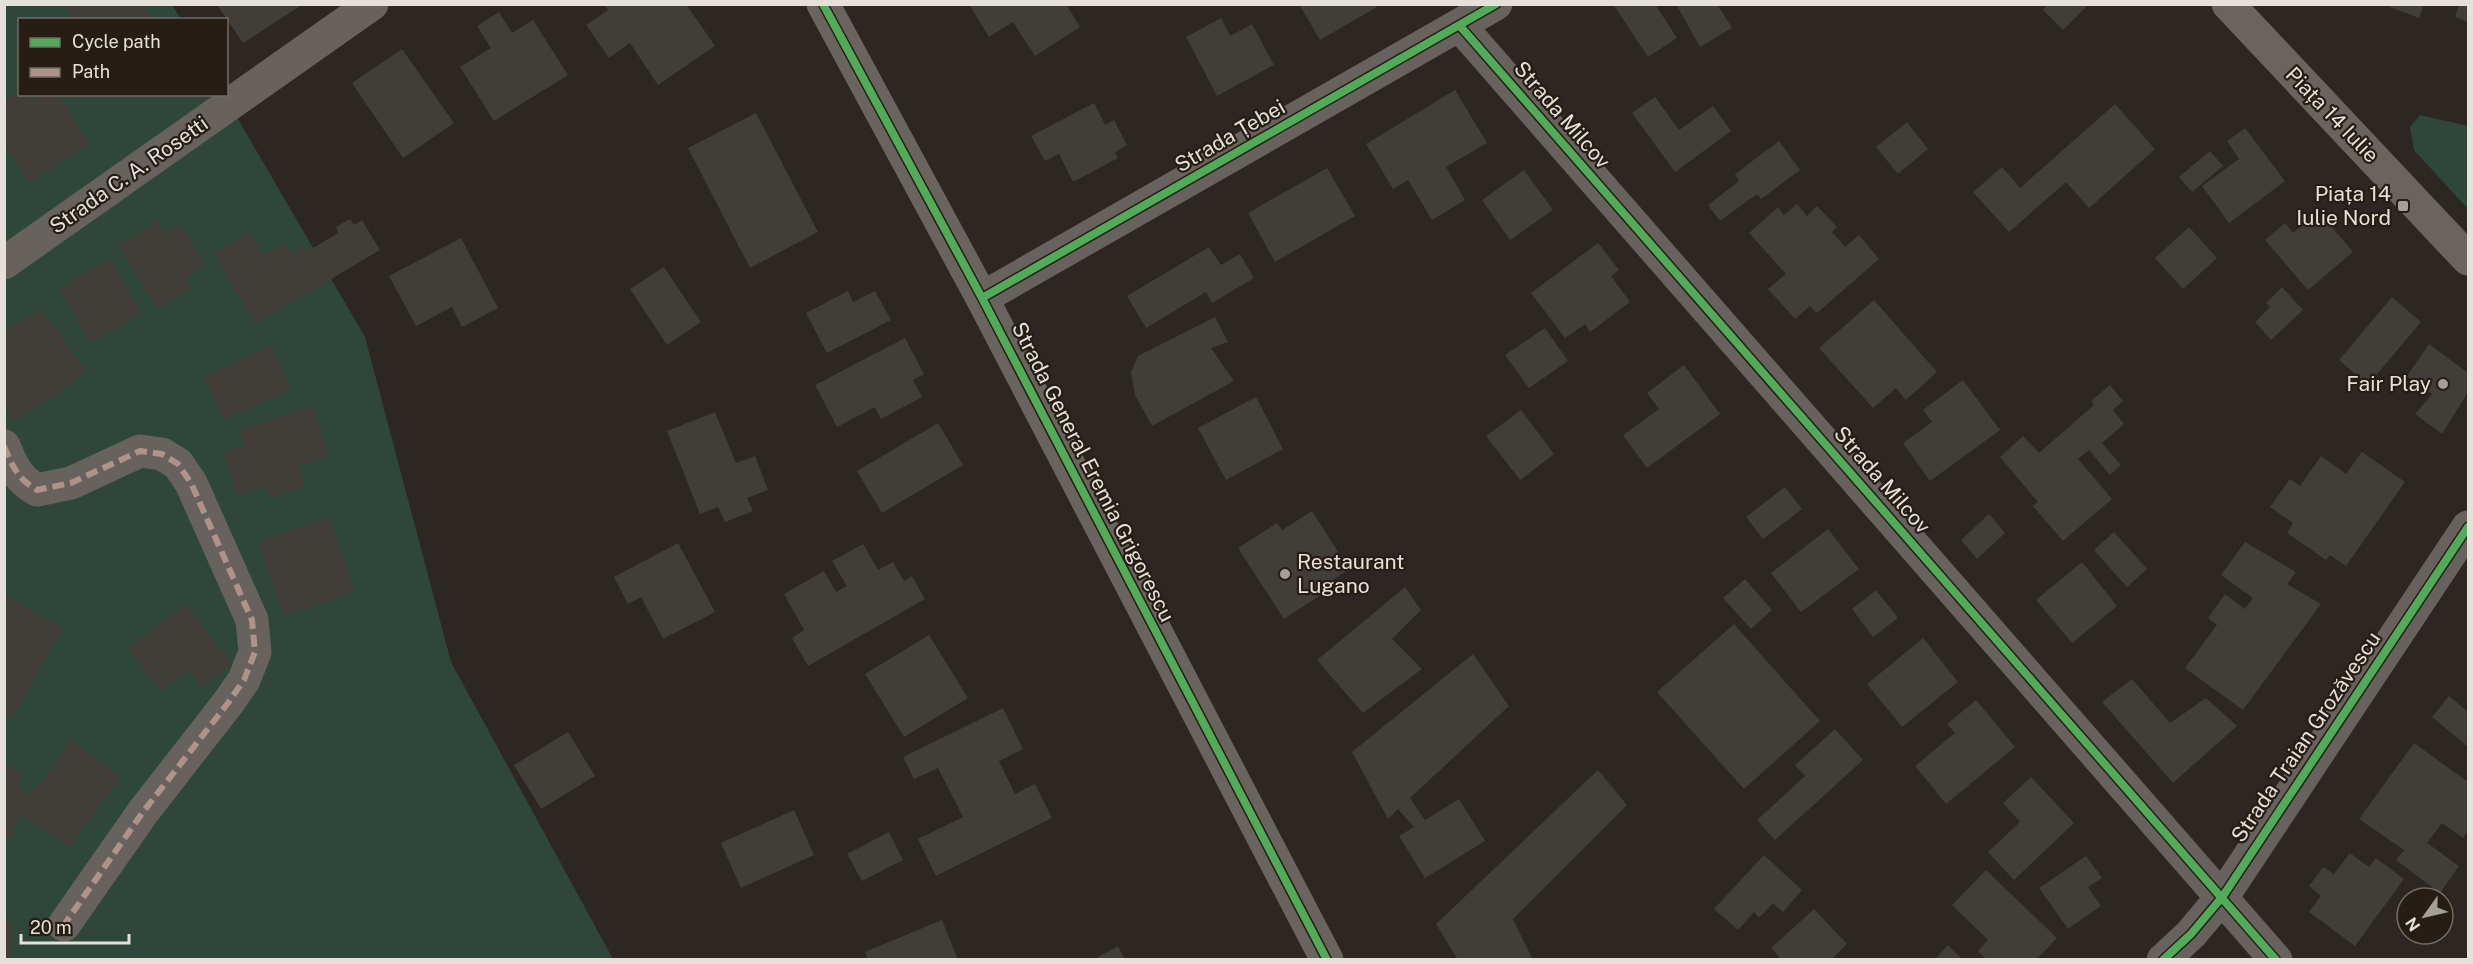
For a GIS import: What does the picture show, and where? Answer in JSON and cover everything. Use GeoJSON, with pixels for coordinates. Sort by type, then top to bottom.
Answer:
{"type":"FeatureCollection","features":[{"type":"Feature","properties":{"kind":"main road","name":"Strada General Eremia Grigorescu"},"geometry":{"type":"LineString","coordinates":[[823,4],[982,298],[1326,960]]}},
{"type":"Feature","properties":{"kind":"main road","name":"Piața 14 Iulie"},"geometry":{"type":"LineString","coordinates":[[2228,4],[2469,259]]}},
{"type":"Feature","properties":{"kind":"street","name":"Strada C. A. Rosetti"},"geometry":{"type":"LineString","coordinates":[[4,263],[372,4]]}},
{"type":"Feature","properties":{"kind":"street","name":"Strada Țebei"},"geometry":{"type":"LineString","coordinates":[[982,298],[1496,4]]}},
{"type":"Feature","properties":{"kind":"street","name":"Strada Milcov"},"geometry":{"type":"LineString","coordinates":[[1460,26],[2277,960]]}},
{"type":"Feature","properties":{"kind":"street"},"geometry":{"type":"LineString","coordinates":[[4,446],[13,468],[24,483],[37,490],[71,483],[140,451],[162,454],[178,465],[191,483],[252,620],[255,652],[244,680],[143,812],[64,925]]}},
{"type":"Feature","properties":{"kind":"street","name":"Strada Traian Grozăvescu"},"geometry":{"type":"LineString","coordinates":[[2163,960],[2191,934],[2223,896],[2469,527]]}},
{"type":"Feature","properties":{"kind":"green space"},"geometry":{"type":"Polygon","coordinates":[[[5,5],[172,5],[180,18],[18,18],[18,96],[225,96],[365,337],[451,662],[613,959],[5,960],[5,5]]]}},
{"type":"Feature","properties":{"kind":"green space"},"geometry":{"type":"Polygon","coordinates":[[[2420,115],[2468,126],[2468,209],[2414,150],[2410,127],[2420,115]]]}},
{"type":"Feature","properties":{"kind":"building"},"geometry":{"type":"Polygon","coordinates":[[[64,4],[144,4],[152,18],[72,18],[64,4]]]}},
{"type":"Feature","properties":{"kind":"building"},"geometry":{"type":"Polygon","coordinates":[[[604,4],[686,4],[715,46],[658,85],[630,43],[609,58],[586,25],[608,10],[604,4]]]}},
{"type":"Feature","properties":{"kind":"building"},"geometry":{"type":"Polygon","coordinates":[[[969,4],[1066,4],[1080,27],[1035,56],[1013,22],[989,37],[969,4]]]}},
{"type":"Feature","properties":{"kind":"building"},"geometry":{"type":"Polygon","coordinates":[[[1299,4],[1375,4],[1377,7],[1320,40],[1299,4]]]}},
{"type":"Feature","properties":{"kind":"building"},"geometry":{"type":"Polygon","coordinates":[[[1613,4],[1655,4],[1677,38],[1648,57],[1613,4]]]}},
{"type":"Feature","properties":{"kind":"building"},"geometry":{"type":"Polygon","coordinates":[[[1676,4],[1717,4],[1732,28],[1700,47],[1676,4]]]}},
{"type":"Feature","properties":{"kind":"building"},"geometry":{"type":"Polygon","coordinates":[[[2048,4],[2089,4],[2063,30],[2043,10],[2048,4]]]}},
{"type":"Feature","properties":{"kind":"building"},"geometry":{"type":"Polygon","coordinates":[[[2382,4],[2424,4],[2419,18],[2382,4]]]}},
{"type":"Feature","properties":{"kind":"building"},"geometry":{"type":"Polygon","coordinates":[[[2459,4],[2468,4],[2468,22],[2455,17],[2459,4]]]}},
{"type":"Feature","properties":{"kind":"building"},"geometry":{"type":"Polygon","coordinates":[[[217,5],[302,5],[243,43],[217,5]]]}},
{"type":"Feature","properties":{"kind":"building"},"geometry":{"type":"Polygon","coordinates":[[[499,12],[512,33],[533,20],[568,75],[494,121],[460,67],[491,48],[477,26],[499,12]]]}},
{"type":"Feature","properties":{"kind":"building"},"geometry":{"type":"Polygon","coordinates":[[[1221,18],[1230,36],[1252,24],[1274,65],[1217,96],[1186,37],[1221,18]]]}},
{"type":"Feature","properties":{"kind":"building"},"geometry":{"type":"Polygon","coordinates":[[[402,49],[454,123],[403,158],[352,83],[402,49]]]}},
{"type":"Feature","properties":{"kind":"building"},"geometry":{"type":"Polygon","coordinates":[[[1455,90],[1487,143],[1446,167],[1465,200],[1432,220],[1408,180],[1393,189],[1366,144],[1455,90]]]}},
{"type":"Feature","properties":{"kind":"building"},"geometry":{"type":"Polygon","coordinates":[[[18,92],[18,96],[32,96],[34,101],[41,96],[59,96],[90,145],[29,183],[4,144],[4,100],[18,92]]]}},
{"type":"Feature","properties":{"kind":"building"},"geometry":{"type":"Polygon","coordinates":[[[1655,97],[1679,130],[1713,106],[1731,131],[1675,172],[1632,113],[1655,97]]]}},
{"type":"Feature","properties":{"kind":"building"},"geometry":{"type":"Polygon","coordinates":[[[1094,103],[1105,125],[1114,120],[1127,145],[1115,152],[1118,158],[1073,182],[1059,154],[1045,161],[1031,136],[1094,103]]]}},
{"type":"Feature","properties":{"kind":"building"},"geometry":{"type":"Polygon","coordinates":[[[2115,104],[2155,149],[2089,208],[2066,182],[2009,232],[1973,192],[2002,167],[2020,188],[2115,104]]]}},
{"type":"Feature","properties":{"kind":"building"},"geometry":{"type":"Polygon","coordinates":[[[756,113],[818,232],[750,268],[688,148],[756,113]]]}},
{"type":"Feature","properties":{"kind":"building"},"geometry":{"type":"Polygon","coordinates":[[[1907,122],[1928,149],[1898,174],[1876,147],[1907,122]]]}},
{"type":"Feature","properties":{"kind":"building"},"geometry":{"type":"Polygon","coordinates":[[[2245,128],[2285,181],[2229,223],[2202,186],[2239,159],[2227,141],[2245,128]]]}},
{"type":"Feature","properties":{"kind":"building"},"geometry":{"type":"Polygon","coordinates":[[[1779,141],[1800,170],[1761,199],[1757,194],[1720,221],[1708,205],[1739,181],[1735,174],[1779,141]]]}},
{"type":"Feature","properties":{"kind":"building"},"geometry":{"type":"Polygon","coordinates":[[[2210,151],[2223,166],[2192,192],[2179,177],[2210,151]]]}},
{"type":"Feature","properties":{"kind":"building"},"geometry":{"type":"Polygon","coordinates":[[[1327,168],[1355,216],[1275,262],[1248,213],[1327,168]]]}},
{"type":"Feature","properties":{"kind":"building"},"geometry":{"type":"Polygon","coordinates":[[[1524,170],[1553,210],[1510,240],[1482,200],[1524,170]]]}},
{"type":"Feature","properties":{"kind":"building"},"geometry":{"type":"Polygon","coordinates":[[[1797,204],[1807,216],[1817,206],[1837,227],[1832,232],[1845,247],[1859,235],[1879,259],[1817,313],[1810,306],[1795,319],[1768,289],[1786,274],[1749,233],[1778,207],[1784,215],[1797,204]]]}},
{"type":"Feature","properties":{"kind":"building"},"geometry":{"type":"Polygon","coordinates":[[[2318,211],[2353,252],[2308,290],[2265,240],[2285,223],[2293,233],[2318,211]]]}},
{"type":"Feature","properties":{"kind":"building"},"geometry":{"type":"Polygon","coordinates":[[[350,219],[354,225],[362,220],[380,250],[255,324],[214,253],[250,232],[264,255],[285,243],[291,253],[305,246],[308,251],[338,233],[336,227],[350,219]]]}},
{"type":"Feature","properties":{"kind":"building"},"geometry":{"type":"Polygon","coordinates":[[[158,221],[165,234],[181,224],[205,266],[186,277],[192,288],[157,309],[118,245],[158,221]]]}},
{"type":"Feature","properties":{"kind":"building"},"geometry":{"type":"Polygon","coordinates":[[[2189,227],[2217,258],[2183,289],[2155,258],[2189,227]]]}},
{"type":"Feature","properties":{"kind":"building"},"geometry":{"type":"Polygon","coordinates":[[[461,238],[498,308],[462,327],[452,307],[416,326],[389,276],[461,238]]]}},
{"type":"Feature","properties":{"kind":"building"},"geometry":{"type":"Polygon","coordinates":[[[1598,243],[1619,270],[1611,276],[1630,302],[1590,332],[1585,324],[1565,338],[1531,293],[1598,243]]]}},
{"type":"Feature","properties":{"kind":"building"},"geometry":{"type":"Polygon","coordinates":[[[1209,247],[1221,265],[1240,254],[1254,278],[1212,303],[1206,292],[1146,328],[1127,296],[1209,247]]]}},
{"type":"Feature","properties":{"kind":"building"},"geometry":{"type":"Polygon","coordinates":[[[110,259],[141,314],[91,343],[59,288],[110,259]]]}},
{"type":"Feature","properties":{"kind":"building"},"geometry":{"type":"Polygon","coordinates":[[[664,267],[701,322],[667,345],[630,289],[664,267]]]}},
{"type":"Feature","properties":{"kind":"building"},"geometry":{"type":"Polygon","coordinates":[[[2282,287],[2303,310],[2271,340],[2255,322],[2270,307],[2266,303],[2282,287]]]}},
{"type":"Feature","properties":{"kind":"building"},"geometry":{"type":"Polygon","coordinates":[[[848,291],[853,302],[875,291],[891,320],[827,353],[806,313],[848,291]]]}},
{"type":"Feature","properties":{"kind":"building"},"geometry":{"type":"Polygon","coordinates":[[[2392,297],[2421,322],[2368,385],[2339,360],[2392,297]]]}},
{"type":"Feature","properties":{"kind":"building"},"geometry":{"type":"Polygon","coordinates":[[[1874,300],[1937,372],[1906,400],[1896,388],[1873,408],[1819,348],[1874,300]]]}},
{"type":"Feature","properties":{"kind":"building"},"geometry":{"type":"Polygon","coordinates":[[[42,309],[87,373],[14,422],[4,406],[4,331],[42,309]]]}},
{"type":"Feature","properties":{"kind":"building"},"geometry":{"type":"Polygon","coordinates":[[[1215,317],[1228,342],[1211,348],[1234,381],[1152,426],[1135,395],[1131,372],[1138,356],[1215,317]]]}},
{"type":"Feature","properties":{"kind":"building"},"geometry":{"type":"Polygon","coordinates":[[[1545,328],[1568,361],[1529,388],[1505,355],[1545,328]]]}},
{"type":"Feature","properties":{"kind":"building"},"geometry":{"type":"Polygon","coordinates":[[[905,338],[924,374],[913,380],[922,397],[881,419],[875,407],[837,427],[815,385],[905,338]]]}},
{"type":"Feature","properties":{"kind":"building","name":"Fair Play"},"geometry":{"type":"Polygon","coordinates":[[[2429,344],[2468,373],[2468,392],[2442,434],[2415,414],[2432,394],[2407,376],[2429,344]]]}},
{"type":"Feature","properties":{"kind":"building"},"geometry":{"type":"Polygon","coordinates":[[[271,345],[291,389],[224,420],[204,377],[271,345]]]}},
{"type":"Feature","properties":{"kind":"building"},"geometry":{"type":"Polygon","coordinates":[[[1684,365],[1720,414],[1647,468],[1623,435],[1659,409],[1647,393],[1684,365]]]}},
{"type":"Feature","properties":{"kind":"building"},"geometry":{"type":"Polygon","coordinates":[[[1963,380],[2000,430],[1930,481],[1903,443],[1932,422],[1923,410],[1963,380]]]}},
{"type":"Feature","properties":{"kind":"building"},"geometry":{"type":"Polygon","coordinates":[[[2110,385],[2123,401],[2113,410],[2124,424],[2102,443],[2121,465],[2110,475],[2089,450],[2078,459],[2112,499],[2063,541],[2033,506],[2038,502],[2000,457],[2023,436],[2039,453],[2094,405],[2091,401],[2110,385]]]}},
{"type":"Feature","properties":{"kind":"building"},"geometry":{"type":"Polygon","coordinates":[[[1256,397],[1283,449],[1226,480],[1198,428],[1256,397]]]}},
{"type":"Feature","properties":{"kind":"building"},"geometry":{"type":"Polygon","coordinates":[[[313,406],[329,456],[299,466],[305,486],[270,498],[266,486],[237,495],[223,453],[244,446],[239,430],[313,406]]]}},
{"type":"Feature","properties":{"kind":"building"},"geometry":{"type":"Polygon","coordinates":[[[1521,410],[1554,454],[1520,480],[1486,436],[1521,410]]]}},
{"type":"Feature","properties":{"kind":"building"},"geometry":{"type":"Polygon","coordinates":[[[715,412],[736,463],[755,456],[768,490],[747,498],[753,511],[725,522],[718,507],[700,514],[667,431],[715,412]]]}},
{"type":"Feature","properties":{"kind":"building"},"geometry":{"type":"Polygon","coordinates":[[[938,423],[963,465],[882,513],[857,471],[938,423]]]}},
{"type":"Feature","properties":{"kind":"building"},"geometry":{"type":"Polygon","coordinates":[[[2362,452],[2405,482],[2346,566],[2330,555],[2326,560],[2287,533],[2293,523],[2270,507],[2290,479],[2300,486],[2321,456],[2346,474],[2362,452]]]}},
{"type":"Feature","properties":{"kind":"building"},"geometry":{"type":"Polygon","coordinates":[[[1785,487],[1802,509],[1763,539],[1746,517],[1785,487]]]}},
{"type":"Feature","properties":{"kind":"building"},"geometry":{"type":"Polygon","coordinates":[[[1312,511],[1349,569],[1318,590],[1321,595],[1284,619],[1238,548],[1277,523],[1282,530],[1312,511]]]}},
{"type":"Feature","properties":{"kind":"building"},"geometry":{"type":"Polygon","coordinates":[[[1989,514],[2005,533],[1977,559],[1961,540],[1989,514]]]}},
{"type":"Feature","properties":{"kind":"building"},"geometry":{"type":"Polygon","coordinates":[[[330,517],[355,592],[284,616],[258,542],[330,517]]]}},
{"type":"Feature","properties":{"kind":"building"},"geometry":{"type":"Polygon","coordinates":[[[1828,529],[1859,569],[1801,612],[1771,573],[1828,529]]]}},
{"type":"Feature","properties":{"kind":"building"},"geometry":{"type":"Polygon","coordinates":[[[2114,532],[2147,569],[2127,587],[2094,550],[2114,532]]]}},
{"type":"Feature","properties":{"kind":"building"},"geometry":{"type":"Polygon","coordinates":[[[2245,542],[2296,572],[2287,584],[2321,604],[2243,710],[2185,668],[2217,625],[2208,618],[2225,594],[2245,609],[2253,598],[2221,575],[2245,542]]]}},
{"type":"Feature","properties":{"kind":"building"},"geometry":{"type":"Polygon","coordinates":[[[678,543],[715,612],[663,639],[641,597],[628,604],[614,577],[678,543]]]}},
{"type":"Feature","properties":{"kind":"building"},"geometry":{"type":"Polygon","coordinates":[[[863,544],[878,570],[893,562],[904,581],[912,576],[925,599],[808,666],[792,638],[804,630],[784,594],[824,571],[836,592],[847,586],[832,561],[863,544]]]}},
{"type":"Feature","properties":{"kind":"building"},"geometry":{"type":"Polygon","coordinates":[[[2082,562],[2117,606],[2072,643],[2036,600],[2082,562]]]}},
{"type":"Feature","properties":{"kind":"building"},"geometry":{"type":"Polygon","coordinates":[[[1745,579],[1772,610],[1751,629],[1723,598],[1745,579]]]}},
{"type":"Feature","properties":{"kind":"building"},"geometry":{"type":"Polygon","coordinates":[[[1405,587],[1421,610],[1392,639],[1422,669],[1363,713],[1317,660],[1405,587]]]}},
{"type":"Feature","properties":{"kind":"building"},"geometry":{"type":"Polygon","coordinates":[[[1876,590],[1898,618],[1873,637],[1852,609],[1876,590]]]}},
{"type":"Feature","properties":{"kind":"building"},"geometry":{"type":"Polygon","coordinates":[[[5,595],[63,628],[11,721],[5,717],[5,595]]]}},
{"type":"Feature","properties":{"kind":"building"},"geometry":{"type":"Polygon","coordinates":[[[186,604],[232,664],[202,687],[189,670],[161,691],[128,648],[186,604]]]}},
{"type":"Feature","properties":{"kind":"building"},"geometry":{"type":"Polygon","coordinates":[[[1734,624],[1820,721],[1744,789],[1657,692],[1734,624]]]}},
{"type":"Feature","properties":{"kind":"building"},"geometry":{"type":"Polygon","coordinates":[[[929,635],[968,698],[904,737],[865,674],[929,635]]]}},
{"type":"Feature","properties":{"kind":"building"},"geometry":{"type":"Polygon","coordinates":[[[1923,638],[1958,682],[1902,727],[1867,684],[1923,638]]]}},
{"type":"Feature","properties":{"kind":"building"},"geometry":{"type":"Polygon","coordinates":[[[1473,654],[1509,706],[1410,798],[1425,820],[1459,799],[1485,841],[1425,878],[1399,836],[1414,827],[1398,809],[1388,819],[1352,752],[1473,654]]]}},
{"type":"Feature","properties":{"kind":"building"},"geometry":{"type":"Polygon","coordinates":[[[2132,679],[2170,723],[2206,698],[2237,726],[2173,783],[2102,702],[2132,679]]]}},
{"type":"Feature","properties":{"kind":"building"},"geometry":{"type":"Polygon","coordinates":[[[2449,696],[2468,712],[2468,747],[2432,717],[2449,696]]]}},
{"type":"Feature","properties":{"kind":"building"},"geometry":{"type":"Polygon","coordinates":[[[1976,700],[2015,747],[1946,804],[1915,766],[1955,733],[1947,724],[1976,700]]]}},
{"type":"Feature","properties":{"kind":"building"},"geometry":{"type":"Polygon","coordinates":[[[1003,708],[1023,749],[999,761],[1015,794],[1035,784],[1052,818],[936,876],[918,839],[963,817],[938,768],[914,779],[903,757],[1003,708]]]}},
{"type":"Feature","properties":{"kind":"building"},"geometry":{"type":"Polygon","coordinates":[[[1835,729],[1863,760],[1775,840],[1757,820],[1805,776],[1795,765],[1835,729]]]}},
{"type":"Feature","properties":{"kind":"building"},"geometry":{"type":"Polygon","coordinates":[[[568,732],[595,776],[541,809],[514,765],[568,732]]]}},
{"type":"Feature","properties":{"kind":"building"},"geometry":{"type":"Polygon","coordinates":[[[72,740],[120,777],[70,847],[21,814],[10,840],[4,837],[4,764],[23,773],[18,786],[31,795],[72,740]]]}},
{"type":"Feature","properties":{"kind":"building"},"geometry":{"type":"Polygon","coordinates":[[[2414,743],[2468,782],[2468,831],[2463,838],[2442,823],[2427,843],[2459,866],[2445,886],[2431,886],[2396,860],[2404,850],[2359,819],[2414,743]]]}},
{"type":"Feature","properties":{"kind":"building"},"geometry":{"type":"Polygon","coordinates":[[[1598,770],[1627,805],[1513,919],[1533,960],[1458,960],[1436,924],[1598,770]]]}},
{"type":"Feature","properties":{"kind":"building"},"geometry":{"type":"Polygon","coordinates":[[[2031,777],[2074,823],[2014,880],[1988,852],[2020,822],[2003,803],[2031,777]]]}},
{"type":"Feature","properties":{"kind":"building"},"geometry":{"type":"Polygon","coordinates":[[[794,810],[814,855],[741,888],[721,843],[794,810]]]}},
{"type":"Feature","properties":{"kind":"building"},"geometry":{"type":"Polygon","coordinates":[[[889,832],[903,860],[862,881],[847,854],[889,832]]]}},
{"type":"Feature","properties":{"kind":"building"},"geometry":{"type":"Polygon","coordinates":[[[2350,853],[2369,867],[2376,858],[2404,879],[2399,886],[2395,886],[2395,891],[2355,946],[2309,912],[2321,896],[2309,886],[2323,867],[2334,874],[2350,853]]]}},
{"type":"Feature","properties":{"kind":"building"},"geometry":{"type":"Polygon","coordinates":[[[1764,855],[1802,890],[1783,912],[1773,903],[1759,918],[1754,912],[1738,930],[1714,909],[1764,855]]]}},
{"type":"Feature","properties":{"kind":"building"},"geometry":{"type":"Polygon","coordinates":[[[2086,856],[2102,878],[2088,887],[2101,906],[2068,929],[2039,888],[2086,856]]]}},
{"type":"Feature","properties":{"kind":"building"},"geometry":{"type":"Polygon","coordinates":[[[1986,870],[2057,938],[2036,960],[1987,960],[1978,951],[1988,940],[1952,905],[1986,870]]]}},
{"type":"Feature","properties":{"kind":"building"},"geometry":{"type":"Polygon","coordinates":[[[1814,909],[1847,944],[1831,960],[1782,960],[1771,948],[1814,909]]]}},
{"type":"Feature","properties":{"kind":"building"},"geometry":{"type":"Polygon","coordinates":[[[5,914],[12,929],[13,946],[8,960],[5,960],[5,914]]]}},
{"type":"Feature","properties":{"kind":"building"},"geometry":{"type":"Polygon","coordinates":[[[942,920],[958,960],[868,960],[865,952],[942,920]]]}},
{"type":"Feature","properties":{"kind":"building"},"geometry":{"type":"Polygon","coordinates":[[[1948,945],[1963,960],[1934,960],[1948,945]]]}},
{"type":"Feature","properties":{"kind":"building"},"geometry":{"type":"Polygon","coordinates":[[[1118,946],[1125,960],[1092,960],[1118,946]]]}},
{"type":"Feature","properties":{"kind":"marked path"},"geometry":{"type":"LineString","coordinates":[[4,446],[16,471],[37,490],[71,483],[140,451],[162,454],[178,464],[191,483],[252,620],[255,652],[244,680],[143,812],[64,925]]}},
{"type":"Feature","properties":{"kind":"cycle path"},"geometry":{"type":"LineString","coordinates":[[823,4],[982,298],[1327,960]]}},
{"type":"Feature","properties":{"kind":"cycle path"},"geometry":{"type":"LineString","coordinates":[[982,298],[1496,4]]}},
{"type":"Feature","properties":{"kind":"cycle path"},"geometry":{"type":"LineString","coordinates":[[1460,26],[2276,960]]}},
{"type":"Feature","properties":{"kind":"cycle path"},"geometry":{"type":"LineString","coordinates":[[2163,960],[2191,934],[2223,896],[2468,527]]}},
{"type":"Feature","properties":{"kind":"place","name":"Piața 14 Iulie Nord"},"geometry":{"type":"Point","coordinates":[2403,206]}},
{"type":"Feature","properties":{"kind":"place","name":"Fair Play"},"geometry":{"type":"Point","coordinates":[2443,384]}},
{"type":"Feature","properties":{"kind":"place","name":"Restaurant Lugano"},"geometry":{"type":"Point","coordinates":[1285,574]}}]}
